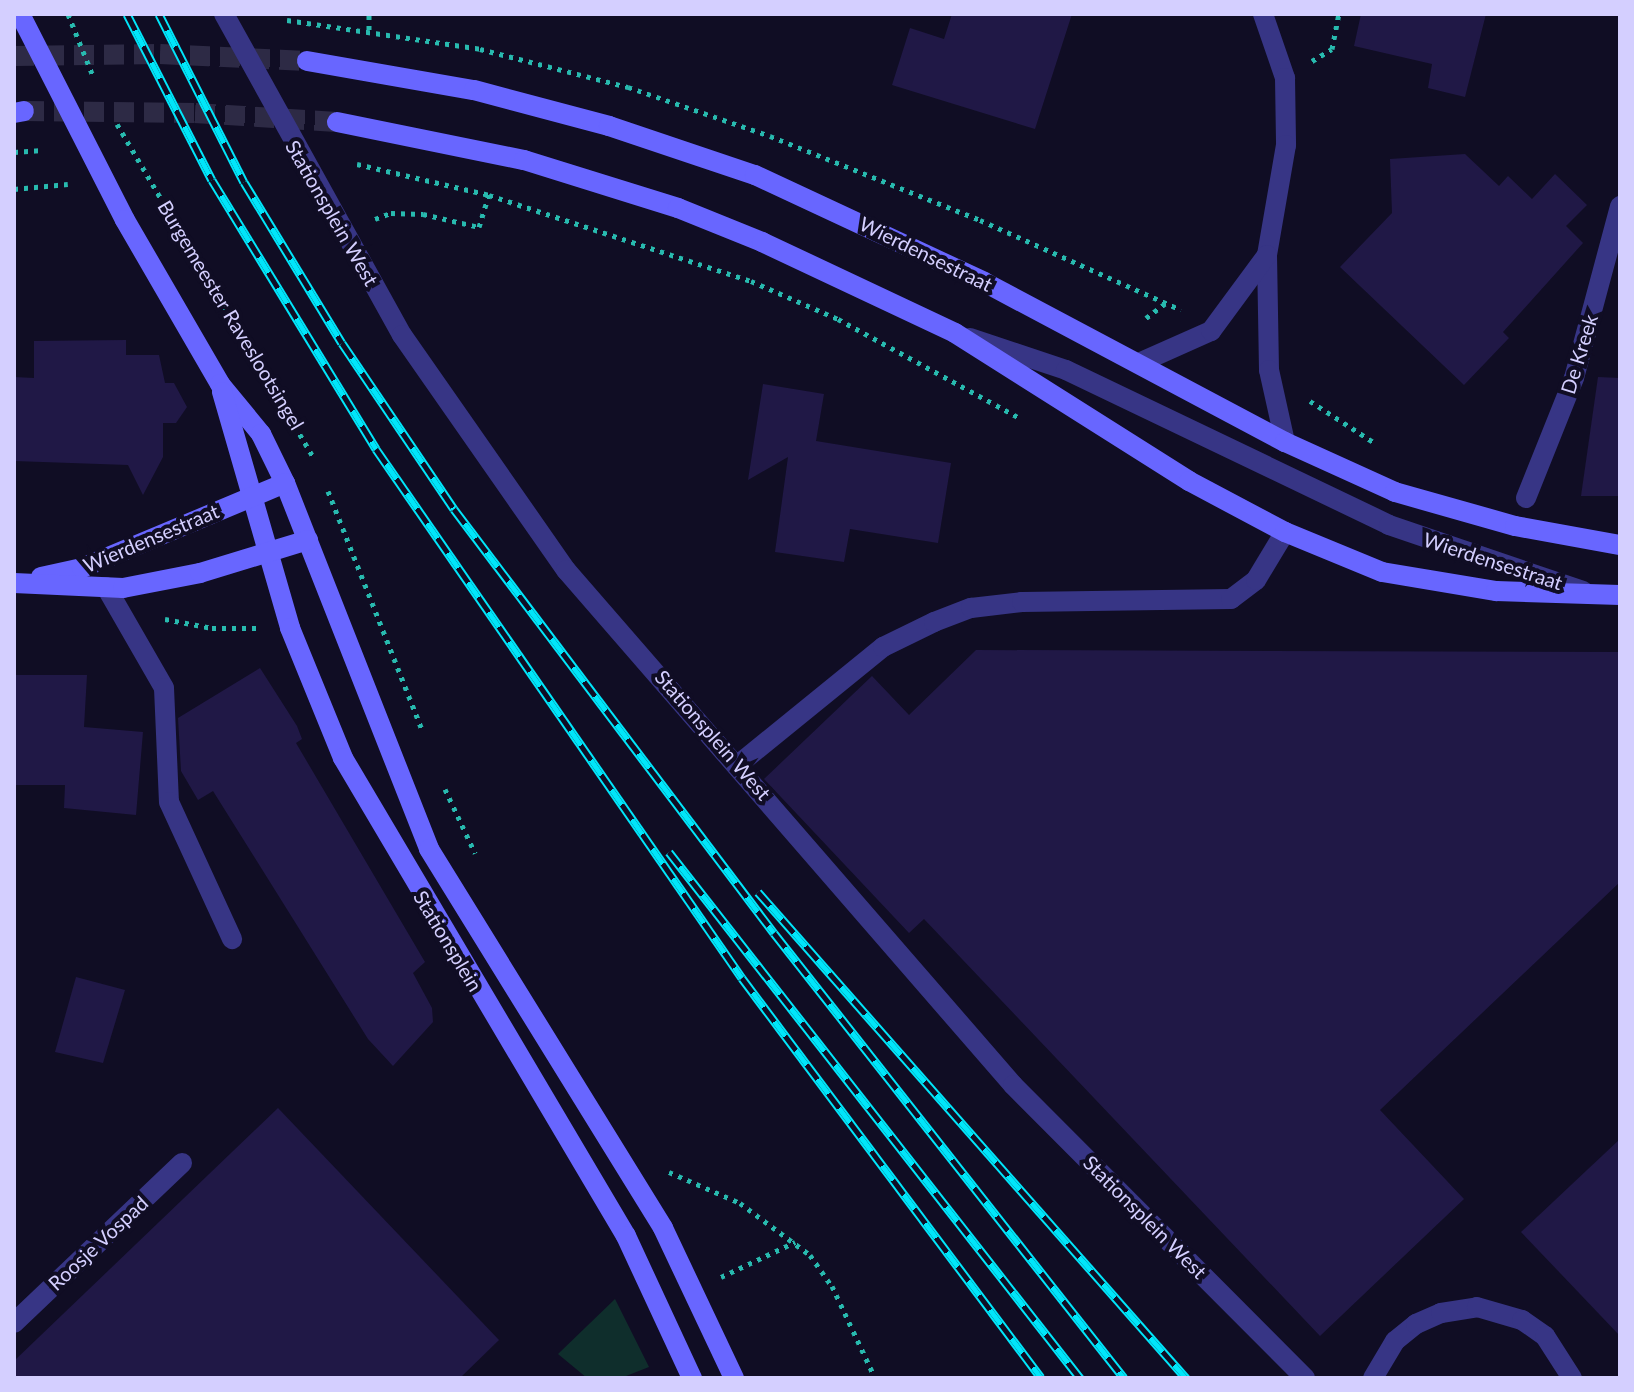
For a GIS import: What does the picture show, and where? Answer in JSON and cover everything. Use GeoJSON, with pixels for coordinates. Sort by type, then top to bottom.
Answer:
{"type":"FeatureCollection","features":[{"type":"Feature","properties":{"kind":"main road","name":"Burgemeester Raveslootsingel"},"geometry":{"type":"LineString","coordinates":[[20,14],[125,220],[220,384],[261,434],[308,540]]}},
{"type":"Feature","properties":{"kind":"main road","name":"Wierdensestraat"},"geometry":{"type":"LineString","coordinates":[[307,61],[474,90],[691,152],[859,222],[1139,363],[1285,442],[1395,492],[1515,526],[1620,545]]}},
{"type":"Feature","properties":{"kind":"main road","name":"Wierdensestraat"},"geometry":{"type":"LineString","coordinates":[[337,122],[524,160],[678,208],[858,284],[955,333],[1155,461],[1285,532],[1382,572],[1447,586],[1620,595]]}},
{"type":"Feature","properties":{"kind":"main road","name":"Burgemeester Raveslootsingel"},"geometry":{"type":"LineString","coordinates":[[220,384],[248,497],[267,555]]}},
{"type":"Feature","properties":{"kind":"main road","name":"Wierdensestraat"},"geometry":{"type":"LineString","coordinates":[[14,583],[82,568],[285,483]]}},
{"type":"Feature","properties":{"kind":"main road","name":"Wierdensestraat"},"geometry":{"type":"LineString","coordinates":[[14,583],[114,588],[267,555],[308,540]]}},
{"type":"Feature","properties":{"kind":"main road","name":"Stationsplein"},"geometry":{"type":"LineString","coordinates":[[308,540],[429,849],[606,1130],[695,1293],[734,1378]]}},
{"type":"Feature","properties":{"kind":"main road","name":"Stationsplein"},"geometry":{"type":"LineString","coordinates":[[267,555],[290,628],[343,758],[626,1236],[692,1378]]}},
{"type":"Feature","properties":{"kind":"street","name":"Stationsplein West"},"geometry":{"type":"LineString","coordinates":[[224,14],[342,233],[402,335],[566,570],[739,764],[1013,1085],[1305,1378]]}},
{"type":"Feature","properties":{"kind":"street"},"geometry":{"type":"LineString","coordinates":[[1263,14],[1285,78],[1286,145],[1267,255],[1269,370],[1285,442]]}},
{"type":"Feature","properties":{"kind":"street","name":"De Kreek"},"geometry":{"type":"LineString","coordinates":[[1526,498],[1574,378],[1620,206]]}},
{"type":"Feature","properties":{"kind":"street"},"geometry":{"type":"LineString","coordinates":[[1139,363],[1211,331],[1267,255]]}},
{"type":"Feature","properties":{"kind":"street","name":"Wierdensestraat"},"geometry":{"type":"LineString","coordinates":[[955,333],[1066,370],[1389,525],[1593,594]]}},
{"type":"Feature","properties":{"kind":"street"},"geometry":{"type":"LineString","coordinates":[[739,764],[883,647],[934,622],[971,608],[1022,602],[1231,599],[1256,580],[1285,532]]}},
{"type":"Feature","properties":{"kind":"street"},"geometry":{"type":"LineString","coordinates":[[114,588],[164,688],[169,802],[232,939]]}},
{"type":"Feature","properties":{"kind":"street","name":"Roosje Vospad"},"geometry":{"type":"LineString","coordinates":[[14,1323],[182,1163]]}},
{"type":"Feature","properties":{"kind":"street"},"geometry":{"type":"LineString","coordinates":[[1373,1378],[1395,1341],[1416,1324],[1441,1313],[1477,1307],[1522,1320],[1545,1336],[1572,1378]]}},
{"type":"Feature","properties":{"kind":"path"},"geometry":{"type":"LineString","coordinates":[[68,14],[96,84]]}},
{"type":"Feature","properties":{"kind":"path"},"geometry":{"type":"LineString","coordinates":[[369,14],[369,30]]}},
{"type":"Feature","properties":{"kind":"path"},"geometry":{"type":"LineString","coordinates":[[1285,78],[1332,49],[1339,14]]}},
{"type":"Feature","properties":{"kind":"path","name":"Burgemeester Raveslootsingel"},"geometry":{"type":"LineString","coordinates":[[110,111],[300,427],[319,470]]}},
{"type":"Feature","properties":{"kind":"path"},"geometry":{"type":"LineString","coordinates":[[14,152],[43,150]]}},
{"type":"Feature","properties":{"kind":"path"},"geometry":{"type":"LineString","coordinates":[[357,164],[489,195],[751,281],[838,319],[1024,420]]}},
{"type":"Feature","properties":{"kind":"path"},"geometry":{"type":"LineString","coordinates":[[14,189],[34,188]]}},
{"type":"Feature","properties":{"kind":"path"},"geometry":{"type":"LineString","coordinates":[[342,233],[391,213],[479,227],[489,195]]}},
{"type":"Feature","properties":{"kind":"path"},"geometry":{"type":"LineString","coordinates":[[1146,318],[1168,302]]}},
{"type":"Feature","properties":{"kind":"path"},"geometry":{"type":"LineString","coordinates":[[1269,370],[1387,451]]}},
{"type":"Feature","properties":{"kind":"path"},"geometry":{"type":"LineString","coordinates":[[325,484],[382,622],[427,745]]}},
{"type":"Feature","properties":{"kind":"path","name":"Wierdensestraat"},"geometry":{"type":"LineString","coordinates":[[114,588],[175,624],[290,628]]}},
{"type":"Feature","properties":{"kind":"path"},"geometry":{"type":"LineString","coordinates":[[341,627],[382,622]]}},
{"type":"Feature","properties":{"kind":"path"},"geometry":{"type":"LineString","coordinates":[[443,785],[482,868]]}},
{"type":"Feature","properties":{"kind":"path"},"geometry":{"type":"LineString","coordinates":[[661,1160],[669,1172],[740,1203],[796,1241],[832,1286],[875,1378]]}},
{"type":"Feature","properties":{"kind":"path"},"geometry":{"type":"LineString","coordinates":[[695,1293],[754,1258],[796,1241]]}},
{"type":"Feature","properties":{"kind":"green space"},"geometry":{"type":"Polygon","coordinates":[[[615,1299],[649,1367],[621,1378],[587,1378],[558,1354],[615,1299]]]}},
{"type":"Feature","properties":{"kind":"building"},"geometry":{"type":"Polygon","coordinates":[[[952,14],[1072,14],[1035,129],[892,85],[910,28],[944,39],[952,14]]]}},
{"type":"Feature","properties":{"kind":"building"},"geometry":{"type":"Polygon","coordinates":[[[1361,14],[1486,14],[1465,97],[1428,88],[1432,64],[1354,46],[1361,14]]]}},
{"type":"Feature","properties":{"kind":"building"},"geometry":{"type":"Polygon","coordinates":[[[1465,154],[1499,186],[1508,176],[1532,199],[1555,174],[1587,205],[1566,226],[1583,243],[1503,332],[1509,338],[1464,385],[1340,267],[1392,213],[1390,159],[1465,154]]]}},
{"type":"Feature","properties":{"kind":"building"},"geometry":{"type":"Polygon","coordinates":[[[126,340],[126,355],[159,355],[165,383],[174,383],[187,407],[176,423],[163,423],[163,457],[143,495],[128,465],[14,461],[14,377],[34,378],[34,341],[126,340]]]}},
{"type":"Feature","properties":{"kind":"building"},"geometry":{"type":"Polygon","coordinates":[[[1598,377],[1620,378],[1620,496],[1581,496],[1598,377]]]}},
{"type":"Feature","properties":{"kind":"building"},"geometry":{"type":"Polygon","coordinates":[[[763,384],[824,394],[816,441],[951,463],[938,543],[850,529],[844,562],[775,552],[788,457],[748,480],[763,384]]]}},
{"type":"Feature","properties":{"kind":"building"},"geometry":{"type":"Polygon","coordinates":[[[976,650],[1620,652],[1620,882],[1380,1110],[1464,1199],[1320,1336],[924,919],[909,933],[764,779],[872,676],[909,715],[976,650]]]}},
{"type":"Feature","properties":{"kind":"building"},"geometry":{"type":"Polygon","coordinates":[[[260,668],[297,726],[302,739],[296,743],[425,962],[413,973],[432,1008],[433,1022],[393,1066],[368,1039],[213,791],[198,800],[181,771],[178,718],[260,668]]]}},
{"type":"Feature","properties":{"kind":"building"},"geometry":{"type":"Polygon","coordinates":[[[14,675],[87,675],[84,727],[143,732],[136,815],[64,808],[65,785],[14,785],[14,675]]]}},
{"type":"Feature","properties":{"kind":"building"},"geometry":{"type":"Polygon","coordinates":[[[76,977],[125,990],[103,1063],[55,1052],[76,977]]]}},
{"type":"Feature","properties":{"kind":"building"},"geometry":{"type":"Polygon","coordinates":[[[278,1108],[499,1340],[460,1378],[14,1378],[14,1361],[278,1108]]]}},
{"type":"Feature","properties":{"kind":"building"},"geometry":{"type":"Polygon","coordinates":[[[1620,1139],[1620,1336],[1521,1232],[1620,1139]]]}},
{"type":"Feature","properties":{"kind":"tunnel"},"geometry":{"type":"LineString","coordinates":[[14,56],[160,54],[307,61]]}},
{"type":"Feature","properties":{"kind":"tunnel"},"geometry":{"type":"LineString","coordinates":[[24,111],[195,113],[337,122]]}},
{"type":"Feature","properties":{"kind":"railway"},"geometry":{"type":"LineString","coordinates":[[127,14],[212,180],[376,449],[742,978],[1041,1378]]}},
{"type":"Feature","properties":{"kind":"railway"},"geometry":{"type":"LineString","coordinates":[[159,14],[244,182],[342,343],[454,509],[774,933],[1124,1378]]}},
{"type":"Feature","properties":{"kind":"railway"},"geometry":{"type":"LineString","coordinates":[[669,852],[1080,1378]]}},
{"type":"Feature","properties":{"kind":"railway"},"geometry":{"type":"LineString","coordinates":[[758,892],[1186,1378]]}}]}
